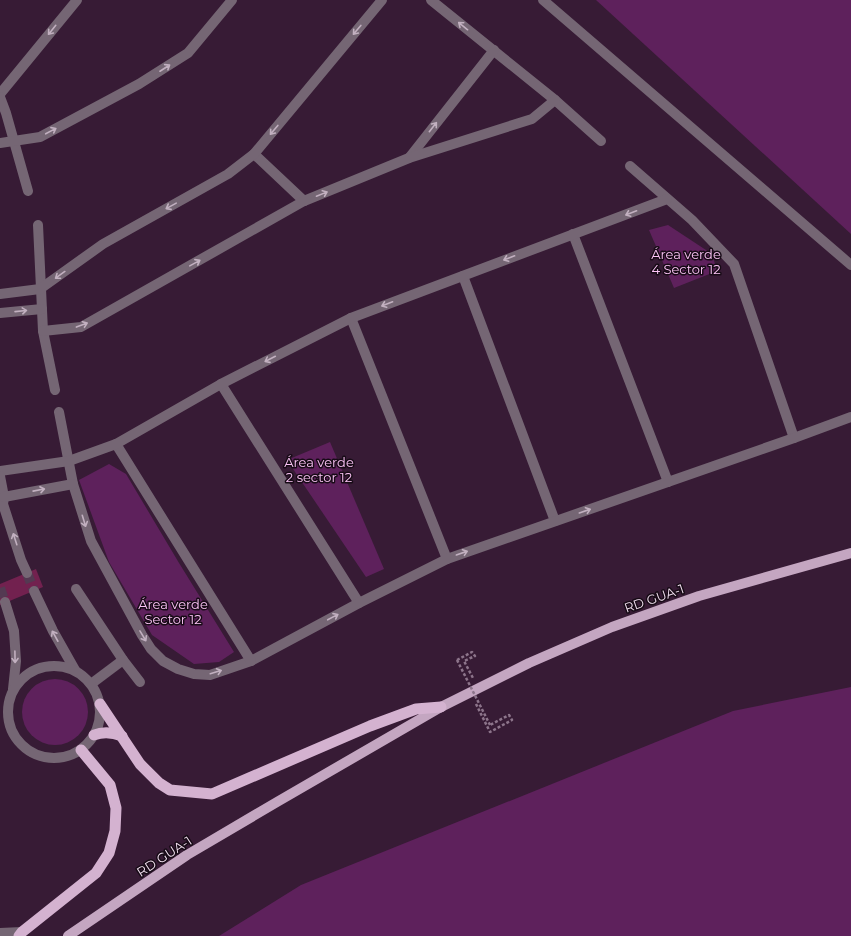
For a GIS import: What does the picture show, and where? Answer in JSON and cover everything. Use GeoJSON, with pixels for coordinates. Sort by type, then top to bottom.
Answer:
{"type":"FeatureCollection","features":[{"type":"Feature","properties":{"kind":"highway"},"geometry":{"type":"LineString","coordinates":[[100,704],[140,764],[160,783],[170,790],[212,794],[382,721],[416,709],[441,707]]}},
{"type":"Feature","properties":{"kind":"highway"},"geometry":{"type":"LineString","coordinates":[[94,735],[108,732],[122,736]]}},
{"type":"Feature","properties":{"kind":"highway"},"geometry":{"type":"LineString","coordinates":[[21,934],[96,873],[109,853],[115,831],[116,816],[116,808],[110,785],[81,750]]}},
{"type":"Feature","properties":{"kind":"main road","name":"RD GUA-1"},"geometry":{"type":"LineString","coordinates":[[68,936],[187,855],[276,802],[441,707],[529,663],[612,627],[699,596],[851,553]]}},
{"type":"Feature","properties":{"kind":"street"},"geometry":{"type":"LineString","coordinates":[[28,191],[14,141],[3,114],[0,95],[77,0]]}},
{"type":"Feature","properties":{"kind":"street"},"geometry":{"type":"LineString","coordinates":[[0,143],[40,137],[139,84],[188,53],[232,0]]}},
{"type":"Feature","properties":{"kind":"street"},"geometry":{"type":"LineString","coordinates":[[0,294],[40,289],[103,244],[228,174],[254,154],[382,0]]}},
{"type":"Feature","properties":{"kind":"street"},"geometry":{"type":"LineString","coordinates":[[431,0],[555,100],[601,141]]}},
{"type":"Feature","properties":{"kind":"street"},"geometry":{"type":"LineString","coordinates":[[543,0],[851,265]]}},
{"type":"Feature","properties":{"kind":"street"},"geometry":{"type":"LineString","coordinates":[[410,158],[494,50]]}},
{"type":"Feature","properties":{"kind":"street"},"geometry":{"type":"LineString","coordinates":[[43,331],[81,327],[304,201],[410,158],[532,119],[555,100]]}},
{"type":"Feature","properties":{"kind":"street"},"geometry":{"type":"LineString","coordinates":[[254,154],[304,201]]}},
{"type":"Feature","properties":{"kind":"street"},"geometry":{"type":"LineString","coordinates":[[630,166],[692,220],[734,264],[794,438]]}},
{"type":"Feature","properties":{"kind":"street"},"geometry":{"type":"LineString","coordinates":[[0,471],[69,461],[116,444],[221,384],[351,318],[667,199]]}},
{"type":"Feature","properties":{"kind":"street"},"geometry":{"type":"LineString","coordinates":[[38,225],[43,331],[55,390]]}},
{"type":"Feature","properties":{"kind":"street"},"geometry":{"type":"LineString","coordinates":[[573,234],[668,482]]}},
{"type":"Feature","properties":{"kind":"street"},"geometry":{"type":"LineString","coordinates":[[463,276],[555,521]]}},
{"type":"Feature","properties":{"kind":"street"},"geometry":{"type":"LineString","coordinates":[[0,313],[42,309]]}},
{"type":"Feature","properties":{"kind":"street"},"geometry":{"type":"LineString","coordinates":[[351,318],[447,559]]}},
{"type":"Feature","properties":{"kind":"street"},"geometry":{"type":"LineString","coordinates":[[221,384],[359,603]]}},
{"type":"Feature","properties":{"kind":"street"},"geometry":{"type":"LineString","coordinates":[[59,412],[73,484],[91,541],[151,649],[163,661],[178,669],[194,674],[210,674],[251,661],[359,603],[447,559],[851,417]]}},
{"type":"Feature","properties":{"kind":"street"},"geometry":{"type":"LineString","coordinates":[[116,444],[251,661]]}},
{"type":"Feature","properties":{"kind":"street"},"geometry":{"type":"LineString","coordinates":[[0,476],[3,503],[21,560],[27,573]]}},
{"type":"Feature","properties":{"kind":"street"},"geometry":{"type":"LineString","coordinates":[[3,503],[73,484]]}},
{"type":"Feature","properties":{"kind":"street"},"geometry":{"type":"LineString","coordinates":[[76,589],[123,660],[140,682]]}},
{"type":"Feature","properties":{"kind":"street"},"geometry":{"type":"LineString","coordinates":[[34,591],[53,632],[74,670]]}},
{"type":"Feature","properties":{"kind":"street"},"geometry":{"type":"LineString","coordinates":[[5,602],[14,631],[16,661],[12,691],[8,706],[8,721],[14,735],[24,747],[37,755],[52,758],[67,757],[81,750],[89,743],[99,725],[100,704],[97,694],[84,676],[74,670],[61,666],[46,666],[32,671],[21,679],[12,691]]}},
{"type":"Feature","properties":{"kind":"street"},"geometry":{"type":"LineString","coordinates":[[91,684],[123,660]]}},
{"type":"Feature","properties":{"kind":"street"},"geometry":{"type":"LineString","coordinates":[[0,933],[21,934]]}},
{"type":"Feature","properties":{"kind":"path"},"geometry":{"type":"LineString","coordinates":[[464,661],[475,656],[472,652],[457,660],[490,725],[509,715],[512,720],[490,732],[472,692]]}},
{"type":"Feature","properties":{"kind":"green space"},"geometry":{"type":"Polygon","coordinates":[[[596,0],[851,0],[851,234],[596,0]]]}},
{"type":"Feature","properties":{"kind":"green space","name":"Área verde 4 Sector 12"},"geometry":{"type":"Polygon","coordinates":[[[668,225],[712,254],[717,271],[674,288],[649,230],[668,225]]]}},
{"type":"Feature","properties":{"kind":"green space","name":"Área verde 2 sector 12"},"geometry":{"type":"Polygon","coordinates":[[[330,442],[384,569],[366,577],[287,460],[330,442]]]}},
{"type":"Feature","properties":{"kind":"green space","name":"Área verde Sector 12"},"geometry":{"type":"Polygon","coordinates":[[[109,464],[126,474],[234,652],[219,662],[194,664],[152,635],[109,562],[79,480],[109,464]]]}},
{"type":"Feature","properties":{"kind":"green space"},"geometry":{"type":"Polygon","coordinates":[[[55,679],[68,682],[78,689],[85,699],[88,712],[85,725],[78,735],[68,742],[55,745],[42,742],[32,735],[25,725],[22,712],[25,699],[32,689],[42,682],[55,679]]]}},
{"type":"Feature","properties":{"kind":"green space"},"geometry":{"type":"Polygon","coordinates":[[[851,687],[851,936],[219,936],[301,885],[733,711],[851,687]]]}},
{"type":"Feature","properties":{"kind":"building"},"geometry":{"type":"Polygon","coordinates":[[[36,569],[43,587],[0,605],[0,584],[36,569]]]}},
{"type":"Feature","properties":{"kind":"tunnel"},"geometry":{"type":"LineString","coordinates":[[27,573],[34,591]]}},
{"type":"Feature","properties":{"kind":"tunnel"},"geometry":{"type":"LineString","coordinates":[[0,588],[5,602]]}}]}
